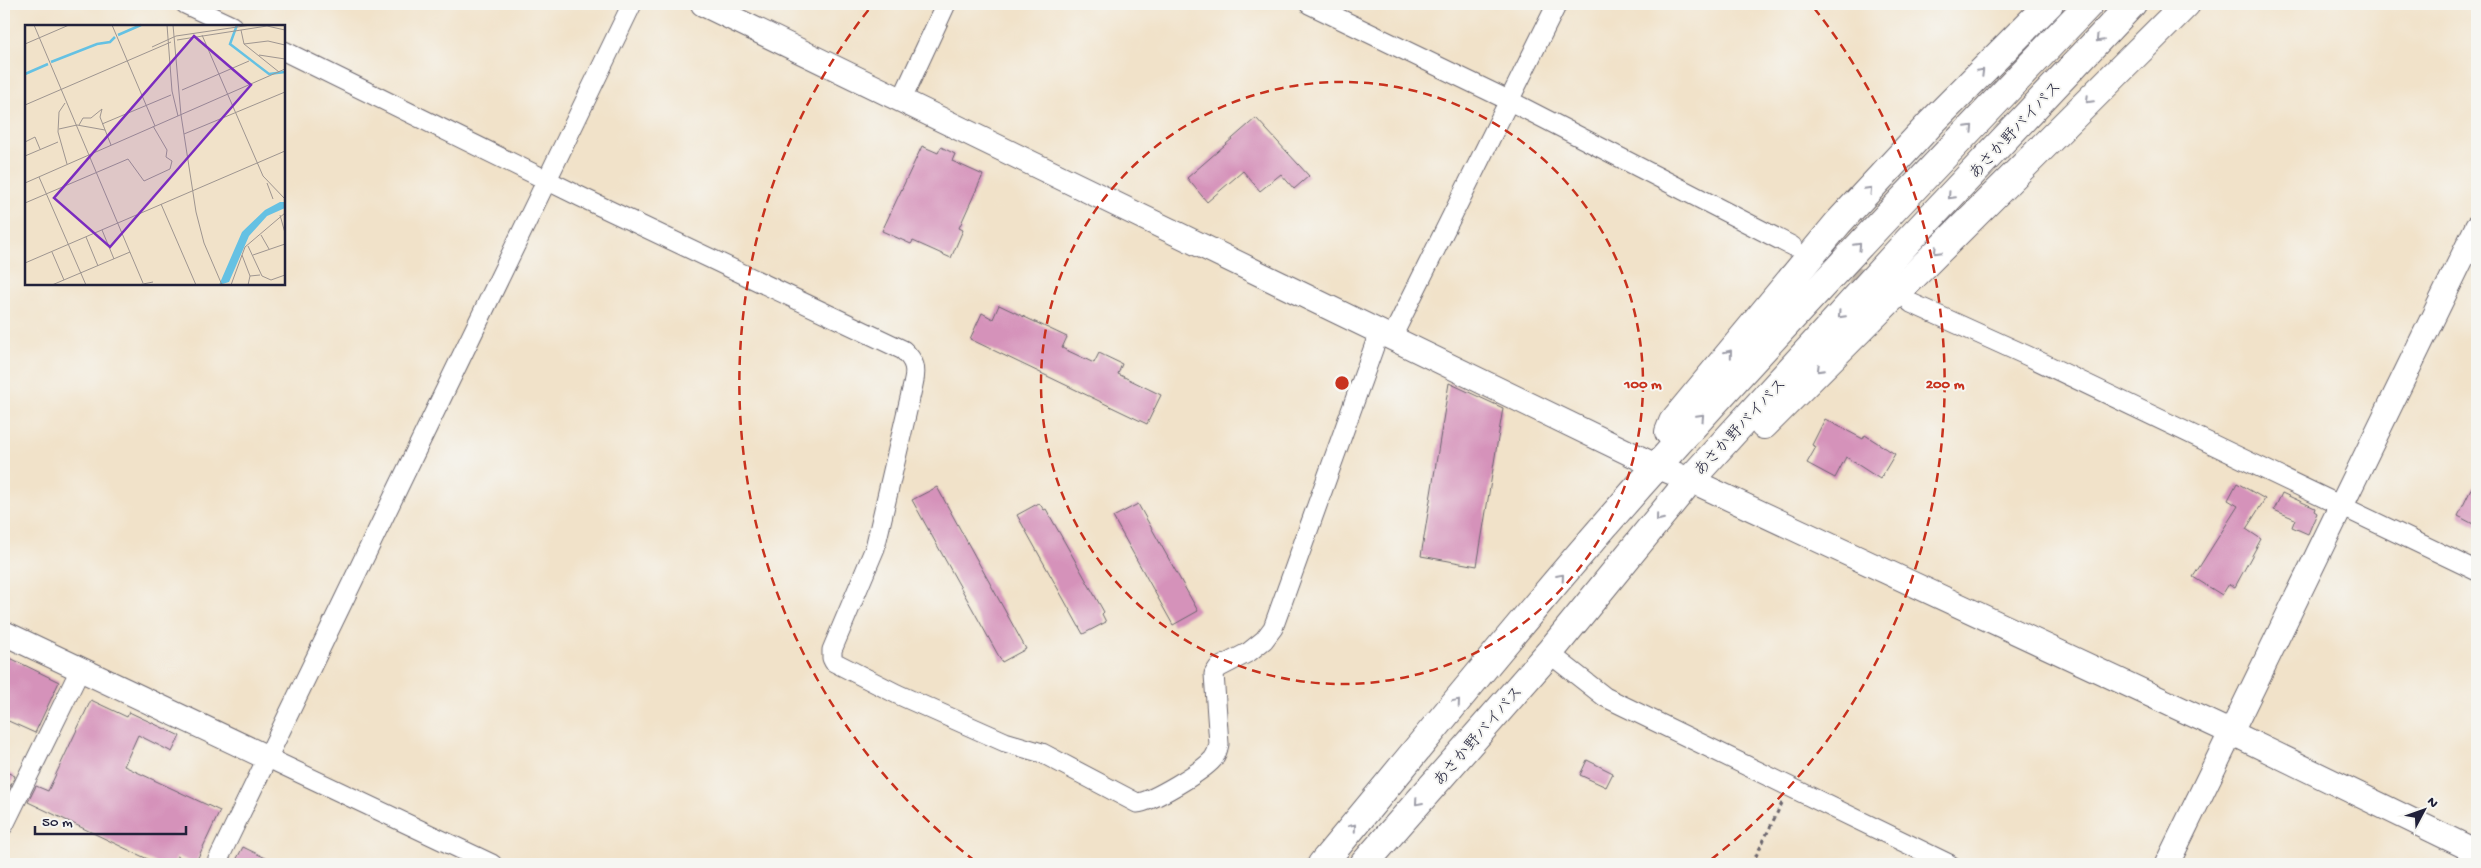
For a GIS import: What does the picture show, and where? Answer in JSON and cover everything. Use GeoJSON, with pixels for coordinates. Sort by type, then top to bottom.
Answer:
{"type":"FeatureCollection","features":[{"type":"Feature","properties":{"kind":"highway"},"geometry":{"type":"LineString","coordinates":[[1656,466],[1673,422],[1809,256],[1932,122],[2049,4]]}},
{"type":"Feature","properties":{"kind":"highway","name":"あさか野バイパス"},"geometry":{"type":"LineString","coordinates":[[1322,864],[1656,466],[1888,214],[2089,4]]}},
{"type":"Feature","properties":{"kind":"highway","name":"あさか野バイパス"},"geometry":{"type":"LineString","coordinates":[[1364,864],[1549,654],[1690,480],[1908,242],[2132,4]]}},
{"type":"Feature","properties":{"kind":"highway"},"geometry":{"type":"LineString","coordinates":[[1690,480],[1747,441],[1901,300],[2186,4]]}},
{"type":"Feature","properties":{"kind":"street"},"geometry":{"type":"LineString","coordinates":[[185,4],[230,25]]}},
{"type":"Feature","properties":{"kind":"street"},"geometry":{"type":"LineString","coordinates":[[216,864],[546,178],[632,4]]}},
{"type":"Feature","properties":{"kind":"street"},"geometry":{"type":"LineString","coordinates":[[704,4],[902,98],[1656,466],[1690,480],[2230,732],[2477,852]]}},
{"type":"Feature","properties":{"kind":"street"},"geometry":{"type":"LineString","coordinates":[[902,98],[946,4]]}},
{"type":"Feature","properties":{"kind":"street"},"geometry":{"type":"LineString","coordinates":[[1309,4],[1510,101],[1792,246]]}},
{"type":"Feature","properties":{"kind":"street"},"geometry":{"type":"LineString","coordinates":[[285,51],[582,197],[903,350],[910,357],[916,369],[915,376],[874,548],[832,650],[834,662],[897,694],[1005,742],[1042,753],[1137,803],[1149,800],[1199,770],[1216,753],[1219,744],[1214,674],[1218,668],[1260,644],[1273,628],[1386,334],[1510,101],[1557,4]]}},
{"type":"Feature","properties":{"kind":"street"},"geometry":{"type":"LineString","coordinates":[[2167,864],[2230,732],[2343,507],[2477,227]]}},
{"type":"Feature","properties":{"kind":"street"},"geometry":{"type":"LineString","coordinates":[[1901,300],[2028,356],[2477,571]]}},
{"type":"Feature","properties":{"kind":"street"},"geometry":{"type":"LineString","coordinates":[[4,633],[492,864]]}},
{"type":"Feature","properties":{"kind":"street"},"geometry":{"type":"LineString","coordinates":[[1549,654],[1605,697],[1949,864]]}},
{"type":"Feature","properties":{"kind":"street"},"geometry":{"type":"LineString","coordinates":[[4,825],[80,670]]}},
{"type":"Feature","properties":{"kind":"path"},"geometry":{"type":"LineString","coordinates":[[1752,864],[1790,787]]}},
{"type":"Feature","properties":{"kind":"building"},"geometry":{"type":"Polygon","coordinates":[[[1256,118],[1309,176],[1294,189],[1281,174],[1260,191],[1243,171],[1207,202],[1187,178],[1256,118]]]}},
{"type":"Feature","properties":{"kind":"building"},"geometry":{"type":"Polygon","coordinates":[[[922,146],[938,153],[941,147],[955,154],[952,161],[983,175],[959,228],[963,230],[951,258],[913,241],[911,244],[882,231],[922,146]]]}},
{"type":"Feature","properties":{"kind":"building"},"geometry":{"type":"Polygon","coordinates":[[[999,305],[1067,337],[1062,348],[1094,363],[1099,353],[1122,364],[1118,374],[1161,395],[1147,424],[970,339],[982,313],[993,319],[999,305]]]}},
{"type":"Feature","properties":{"kind":"building"},"geometry":{"type":"Polygon","coordinates":[[[1449,383],[1503,408],[1477,566],[1421,556],[1449,383]]]}},
{"type":"Feature","properties":{"kind":"building"},"geometry":{"type":"Polygon","coordinates":[[[1825,419],[1863,439],[1865,435],[1895,454],[1880,479],[1846,457],[1835,478],[1807,463],[1816,447],[1812,445],[1825,419]]]}},
{"type":"Feature","properties":{"kind":"building"},"geometry":{"type":"Polygon","coordinates":[[[2477,477],[2477,526],[2458,516],[2477,477]]]}},
{"type":"Feature","properties":{"kind":"building"},"geometry":{"type":"Polygon","coordinates":[[[2237,483],[2265,499],[2246,529],[2261,539],[2235,587],[2229,584],[2222,595],[2193,577],[2238,506],[2228,500],[2237,483]]]}},
{"type":"Feature","properties":{"kind":"building"},"geometry":{"type":"Polygon","coordinates":[[[937,487],[1026,649],[1002,662],[912,500],[937,487]]]}},
{"type":"Feature","properties":{"kind":"building"},"geometry":{"type":"Polygon","coordinates":[[[2282,493],[2315,508],[2314,511],[2317,513],[2308,534],[2292,527],[2295,519],[2274,510],[2282,493]]]}},
{"type":"Feature","properties":{"kind":"building"},"geometry":{"type":"Polygon","coordinates":[[[1039,503],[1044,510],[1046,509],[1104,612],[1102,614],[1106,622],[1083,634],[1017,515],[1039,503]]]}},
{"type":"Feature","properties":{"kind":"building"},"geometry":{"type":"Polygon","coordinates":[[[1138,504],[1198,611],[1173,625],[1113,517],[1138,504]]]}},
{"type":"Feature","properties":{"kind":"building"},"geometry":{"type":"Polygon","coordinates":[[[4,655],[59,682],[35,733],[4,719],[4,655]]]}},
{"type":"Feature","properties":{"kind":"building"},"geometry":{"type":"Polygon","coordinates":[[[91,700],[127,717],[129,712],[180,736],[172,752],[138,735],[124,766],[220,811],[195,864],[177,856],[173,864],[158,864],[28,802],[36,786],[48,791],[91,700]]]}},
{"type":"Feature","properties":{"kind":"building"},"geometry":{"type":"Polygon","coordinates":[[[1587,760],[1613,773],[1606,787],[1580,775],[1587,760]]]}},
{"type":"Feature","properties":{"kind":"building"},"geometry":{"type":"Polygon","coordinates":[[[4,771],[15,776],[7,793],[4,791],[4,771]]]}},
{"type":"Feature","properties":{"kind":"building"},"geometry":{"type":"Polygon","coordinates":[[[243,847],[278,864],[234,864],[243,847]]]}},
{"type":"Feature","properties":{"kind":"tunnel"},"geometry":{"type":"LineString","coordinates":[[1801,251],[1878,287]]}}]}
